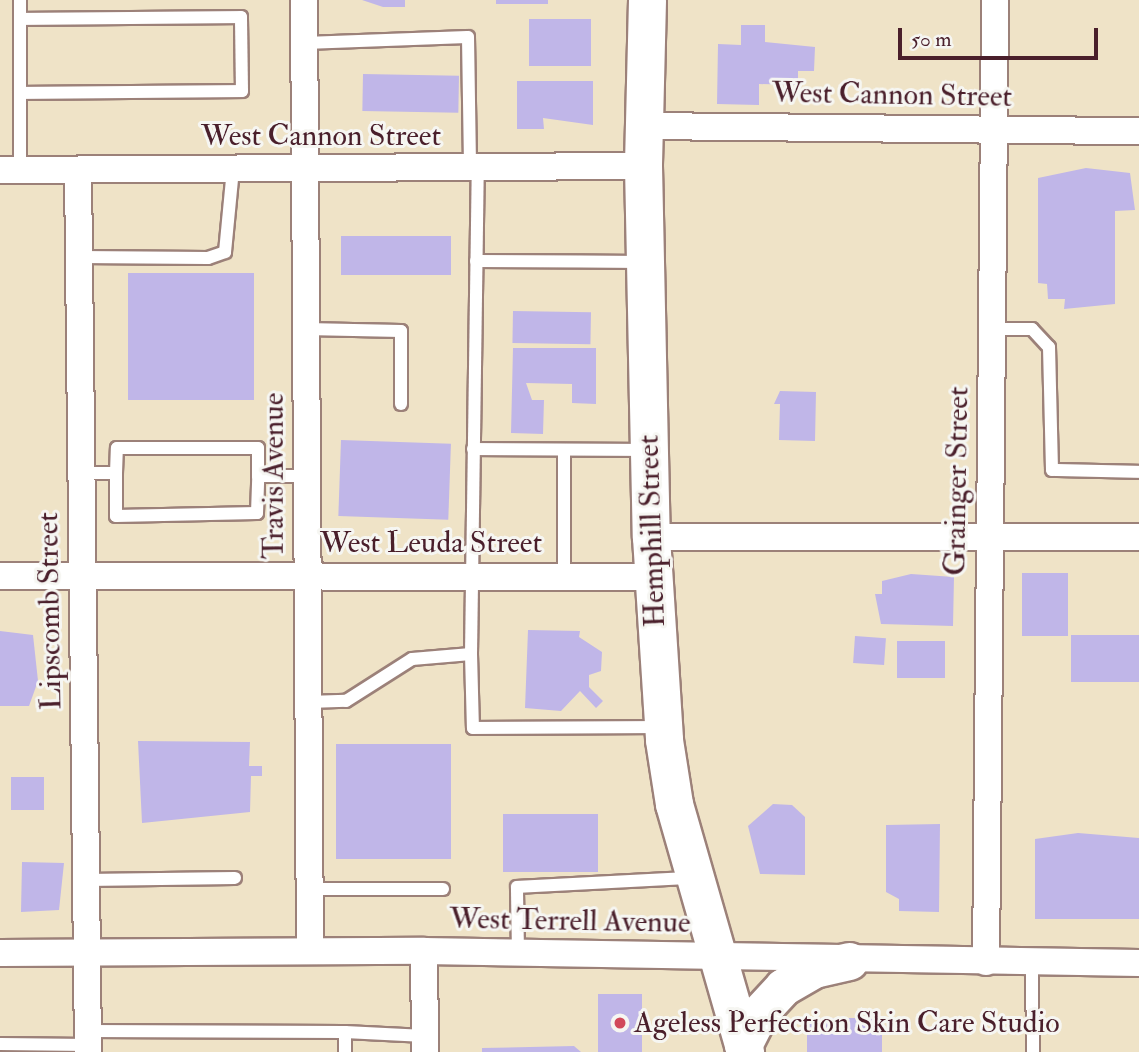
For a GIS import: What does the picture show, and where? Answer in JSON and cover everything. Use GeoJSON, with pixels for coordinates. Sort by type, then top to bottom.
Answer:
{"type":"FeatureCollection","features":[{"type":"Feature","properties":{"kind":"main road","name":"Hemphill Street"},"geometry":{"type":"LineString","coordinates":[[647,0],[643,166],[649,450],[652,577],[663,726],[674,804],[744,1049]]}},
{"type":"Feature","properties":{"kind":"main road"},"geometry":{"type":"LineString","coordinates":[[744,1049],[759,1013],[783,987],[814,969],[849,961]]}},
{"type":"Feature","properties":{"kind":"street","name":"Travis Avenue"},"geometry":{"type":"LineString","coordinates":[[304,0],[310,951]]}},
{"type":"Feature","properties":{"kind":"street","name":"Grainger Street"},"geometry":{"type":"LineString","coordinates":[[986,962],[995,0]]}},
{"type":"Feature","properties":{"kind":"street","name":"West Cannon Street"},"geometry":{"type":"LineString","coordinates":[[644,126],[1139,131]]}},
{"type":"Feature","properties":{"kind":"street","name":"West Cannon Street"},"geometry":{"type":"LineString","coordinates":[[10,170],[643,166]]}},
{"type":"Feature","properties":{"kind":"street","name":"Lipscomb Street"},"geometry":{"type":"LineString","coordinates":[[78,170],[88,1043]]}},
{"type":"Feature","properties":{"kind":"street"},"geometry":{"type":"LineString","coordinates":[[651,537],[1139,537]]}},
{"type":"Feature","properties":{"kind":"street","name":"West Leuda Street"},"geometry":{"type":"LineString","coordinates":[[0,576],[652,577]]}},
{"type":"Feature","properties":{"kind":"street"},"geometry":{"type":"LineString","coordinates":[[424,951],[425,1044]]}},
{"type":"Feature","properties":{"kind":"street","name":"West Terrell Avenue"},"geometry":{"type":"LineString","coordinates":[[0,953],[424,951],[849,961],[1139,963]]}},
{"type":"Feature","properties":{"kind":"lane"},"geometry":{"type":"LineString","coordinates":[[10,170],[20,93],[20,0]]}},
{"type":"Feature","properties":{"kind":"lane"},"geometry":{"type":"LineString","coordinates":[[20,19],[241,17],[243,91],[20,93]]}},
{"type":"Feature","properties":{"kind":"lane"},"geometry":{"type":"LineString","coordinates":[[304,43],[468,37],[476,261],[471,576],[473,728],[663,726]]}},
{"type":"Feature","properties":{"kind":"lane"},"geometry":{"type":"LineString","coordinates":[[79,257],[208,258],[225,252],[233,169]]}},
{"type":"Feature","properties":{"kind":"lane"},"geometry":{"type":"LineString","coordinates":[[476,261],[645,262]]}},
{"type":"Feature","properties":{"kind":"lane"},"geometry":{"type":"LineString","coordinates":[[306,329],[401,331],[401,404]]}},
{"type":"Feature","properties":{"kind":"lane"},"geometry":{"type":"LineString","coordinates":[[992,330],[1032,330],[1049,347],[1052,470],[1139,472]]}},
{"type":"Feature","properties":{"kind":"lane"},"geometry":{"type":"LineString","coordinates":[[117,448],[258,448],[257,513],[116,516],[116,473],[117,448]]}},
{"type":"Feature","properties":{"kind":"lane"},"geometry":{"type":"LineString","coordinates":[[473,449],[649,450]]}},
{"type":"Feature","properties":{"kind":"lane"},"geometry":{"type":"LineString","coordinates":[[564,450],[564,576]]}},
{"type":"Feature","properties":{"kind":"lane"},"geometry":{"type":"LineString","coordinates":[[81,473],[116,473]]}},
{"type":"Feature","properties":{"kind":"lane"},"geometry":{"type":"LineString","coordinates":[[258,476],[307,476]]}},
{"type":"Feature","properties":{"kind":"lane"},"geometry":{"type":"LineString","coordinates":[[308,702],[346,701],[412,659],[471,654]]}},
{"type":"Feature","properties":{"kind":"lane"},"geometry":{"type":"LineString","coordinates":[[86,880],[235,878]]}},
{"type":"Feature","properties":{"kind":"lane"},"geometry":{"type":"LineString","coordinates":[[518,954],[517,887],[609,886],[695,878]]}},
{"type":"Feature","properties":{"kind":"lane"},"geometry":{"type":"LineString","coordinates":[[309,889],[443,889]]}},
{"type":"Feature","properties":{"kind":"lane"},"geometry":{"type":"LineString","coordinates":[[1032,962],[1033,1052]]}},
{"type":"Feature","properties":{"kind":"lane"},"geometry":{"type":"LineString","coordinates":[[345,1032],[345,1052]]}},
{"type":"Feature","properties":{"kind":"lane"},"geometry":{"type":"LineString","coordinates":[[0,1044],[345,1032],[425,1044]]}},
{"type":"Feature","properties":{"kind":"building"},"geometry":{"type":"Polygon","coordinates":[[[362,0],[405,0],[405,7],[383,7],[362,0]]]}},
{"type":"Feature","properties":{"kind":"building"},"geometry":{"type":"Polygon","coordinates":[[[496,0],[548,0],[548,4],[496,4],[496,0]]]}},
{"type":"Feature","properties":{"kind":"building"},"geometry":{"type":"Polygon","coordinates":[[[529,19],[591,19],[591,66],[529,66],[529,19]]]}},
{"type":"Feature","properties":{"kind":"building"},"geometry":{"type":"Polygon","coordinates":[[[741,25],[765,25],[765,42],[815,47],[814,71],[798,71],[798,85],[759,84],[759,105],[717,104],[718,44],[741,45],[741,25]]]}},
{"type":"Feature","properties":{"kind":"building"},"geometry":{"type":"Polygon","coordinates":[[[363,74],[459,76],[458,113],[362,111],[363,74]]]}},
{"type":"Feature","properties":{"kind":"building"},"geometry":{"type":"Polygon","coordinates":[[[517,81],[593,81],[593,125],[543,118],[544,129],[517,129],[517,81]]]}},
{"type":"Feature","properties":{"kind":"building"},"geometry":{"type":"Polygon","coordinates":[[[1086,168],[1130,173],[1135,210],[1115,211],[1115,304],[1064,309],[1065,299],[1048,299],[1047,284],[1038,283],[1038,178],[1086,168]]]}},
{"type":"Feature","properties":{"kind":"building"},"geometry":{"type":"Polygon","coordinates":[[[341,236],[451,236],[451,275],[341,275],[341,236]]]}},
{"type":"Feature","properties":{"kind":"building"},"geometry":{"type":"Polygon","coordinates":[[[128,273],[254,273],[254,400],[128,400],[128,273]]]}},
{"type":"Feature","properties":{"kind":"building"},"geometry":{"type":"Polygon","coordinates":[[[513,311],[591,312],[590,344],[512,343],[513,311]]]}},
{"type":"Feature","properties":{"kind":"building"},"geometry":{"type":"Polygon","coordinates":[[[513,348],[596,348],[596,404],[572,403],[572,384],[526,383],[532,400],[544,400],[543,434],[511,433],[513,348]]]}},
{"type":"Feature","properties":{"kind":"building"},"geometry":{"type":"Polygon","coordinates":[[[780,391],[816,392],[815,441],[779,440],[780,404],[774,404],[780,391]]]}},
{"type":"Feature","properties":{"kind":"building"},"geometry":{"type":"Polygon","coordinates":[[[341,440],[451,444],[448,520],[338,516],[341,440]]]}},
{"type":"Feature","properties":{"kind":"building"},"geometry":{"type":"Polygon","coordinates":[[[1022,573],[1068,573],[1068,636],[1022,636],[1022,573]]]}},
{"type":"Feature","properties":{"kind":"building"},"geometry":{"type":"Polygon","coordinates":[[[911,574],[954,577],[953,626],[881,624],[875,594],[882,594],[882,581],[911,574]]]}},
{"type":"Feature","properties":{"kind":"building"},"geometry":{"type":"Polygon","coordinates":[[[528,630],[580,631],[579,637],[602,652],[601,671],[589,675],[589,687],[603,701],[596,708],[580,691],[561,711],[525,708],[528,630]]]}},
{"type":"Feature","properties":{"kind":"building"},"geometry":{"type":"Polygon","coordinates":[[[0,631],[33,635],[38,681],[29,706],[0,706],[0,631]]]}},
{"type":"Feature","properties":{"kind":"building"},"geometry":{"type":"Polygon","coordinates":[[[1071,635],[1139,635],[1139,682],[1071,682],[1071,635]]]}},
{"type":"Feature","properties":{"kind":"building"},"geometry":{"type":"Polygon","coordinates":[[[855,636],[886,638],[884,665],[853,663],[855,636]]]}},
{"type":"Feature","properties":{"kind":"building"},"geometry":{"type":"Polygon","coordinates":[[[897,641],[945,641],[945,678],[897,678],[897,641]]]}},
{"type":"Feature","properties":{"kind":"building"},"geometry":{"type":"Polygon","coordinates":[[[138,741],[250,742],[249,766],[262,766],[262,776],[251,776],[250,812],[142,823],[138,741]]]}},
{"type":"Feature","properties":{"kind":"building"},"geometry":{"type":"Polygon","coordinates":[[[336,744],[451,744],[451,859],[336,859],[336,744]]]}},
{"type":"Feature","properties":{"kind":"building"},"geometry":{"type":"Polygon","coordinates":[[[11,777],[44,777],[44,810],[11,810],[11,777]]]}},
{"type":"Feature","properties":{"kind":"building"},"geometry":{"type":"Polygon","coordinates":[[[773,804],[792,805],[805,817],[805,875],[760,874],[748,826],[773,804]]]}},
{"type":"Feature","properties":{"kind":"building"},"geometry":{"type":"Polygon","coordinates":[[[503,814],[598,814],[598,872],[503,872],[503,814]]]}},
{"type":"Feature","properties":{"kind":"building"},"geometry":{"type":"Polygon","coordinates":[[[940,824],[939,912],[899,911],[899,899],[886,892],[886,825],[940,824]]]}},
{"type":"Feature","properties":{"kind":"building"},"geometry":{"type":"Polygon","coordinates":[[[1078,833],[1139,838],[1139,919],[1035,919],[1035,839],[1078,833]]]}},
{"type":"Feature","properties":{"kind":"building"},"geometry":{"type":"Polygon","coordinates":[[[22,862],[64,863],[59,910],[21,912],[22,862]]]}},
{"type":"Feature","properties":{"kind":"building","name":"Ageless Perfection Skin Care Studio"},"geometry":{"type":"Polygon","coordinates":[[[598,994],[642,994],[642,1052],[598,1052],[598,994]]]}},
{"type":"Feature","properties":{"kind":"building"},"geometry":{"type":"Polygon","coordinates":[[[807,1018],[882,1018],[882,1052],[807,1052],[807,1018]]]}},
{"type":"Feature","properties":{"kind":"building"},"geometry":{"type":"Polygon","coordinates":[[[574,1046],[581,1052],[482,1052],[482,1048],[574,1046]]]}},
{"type":"Feature","properties":{"kind":"place","name":"Ageless Perfection Skin Care Studio"},"geometry":{"type":"Point","coordinates":[620,1023]}}]}
